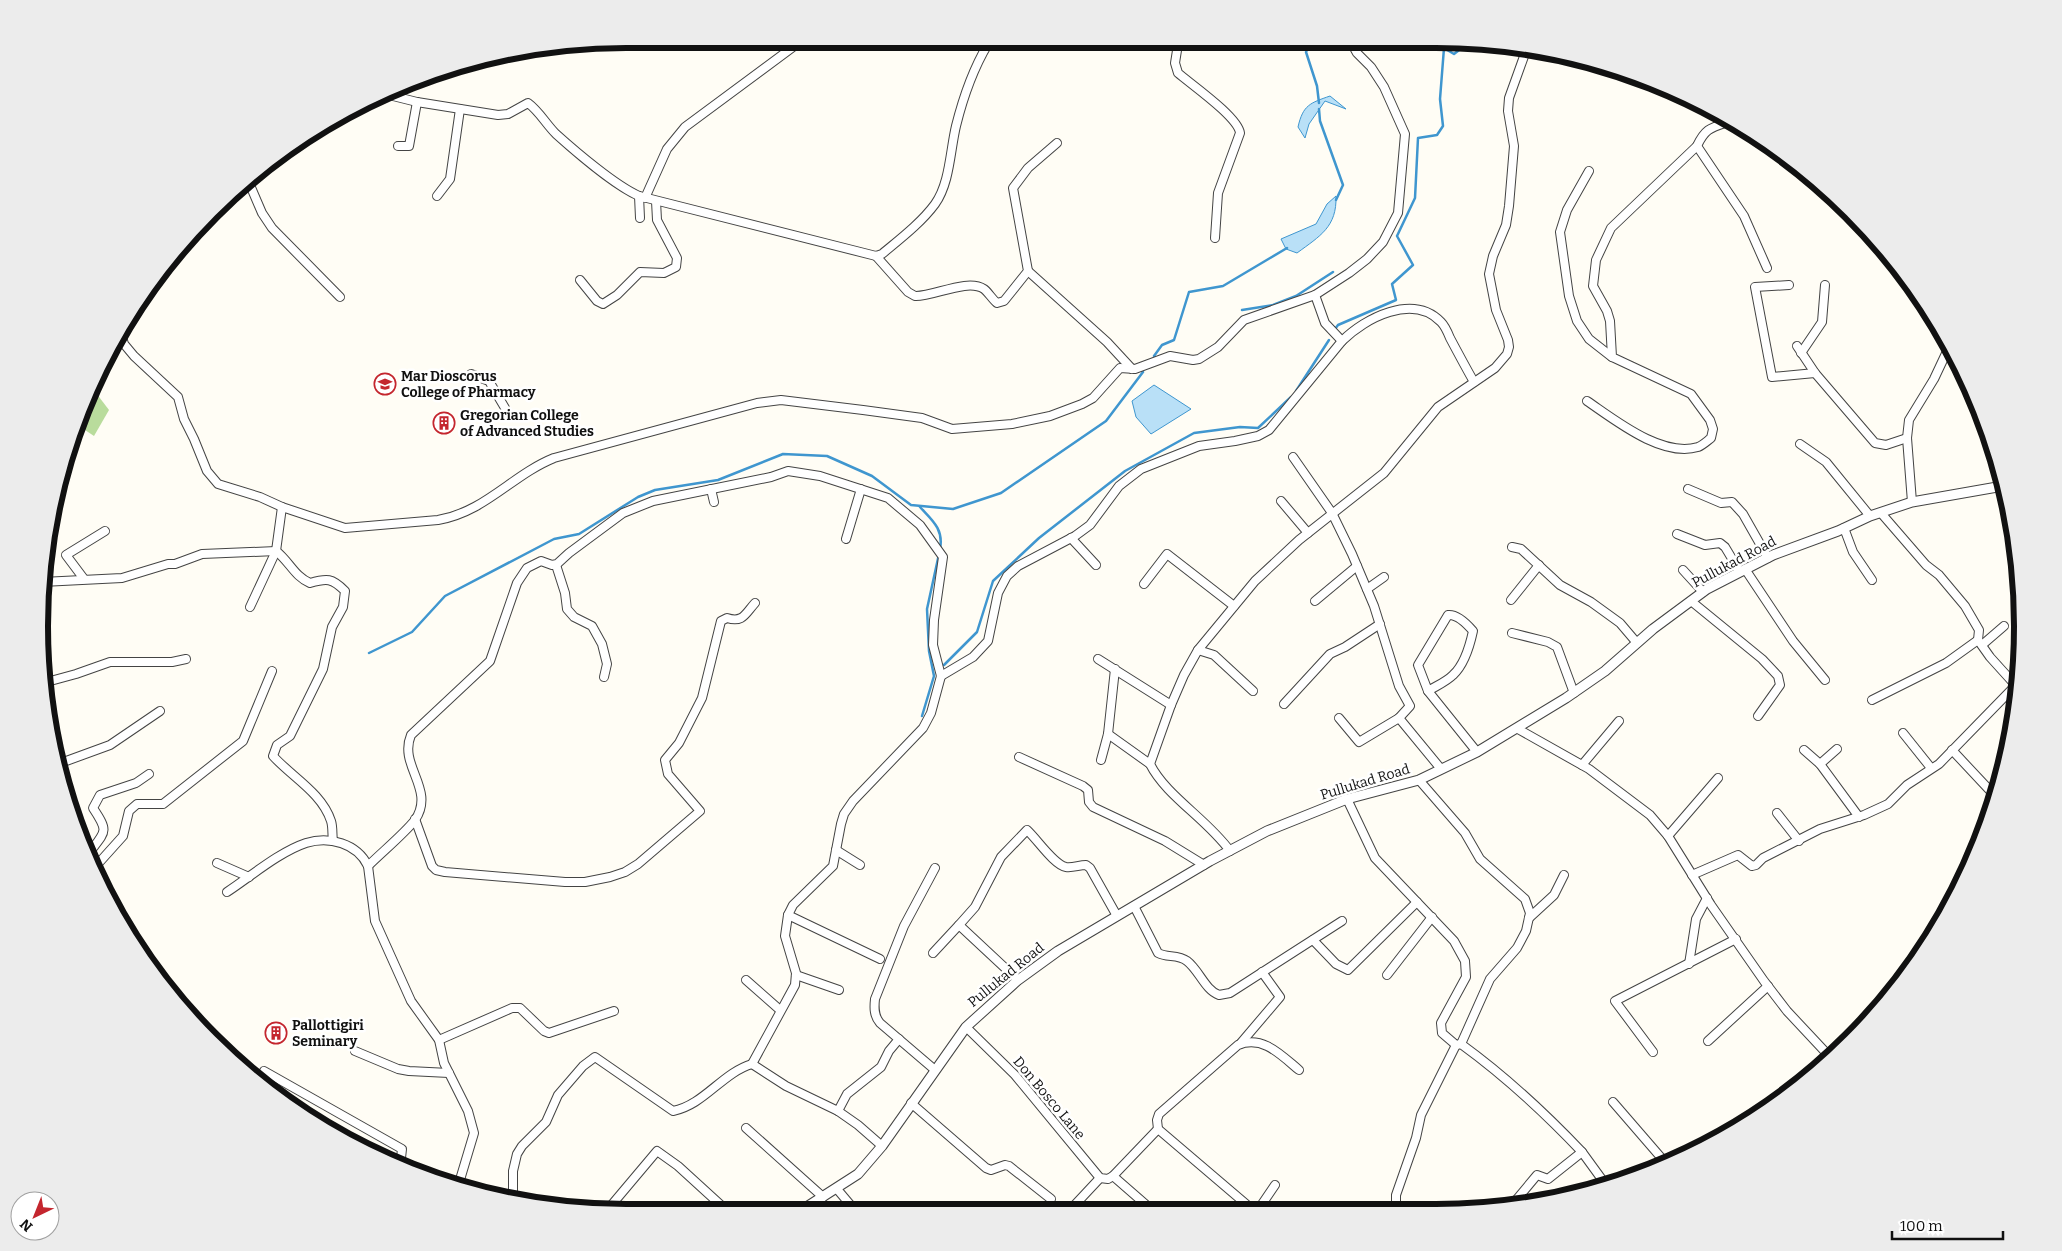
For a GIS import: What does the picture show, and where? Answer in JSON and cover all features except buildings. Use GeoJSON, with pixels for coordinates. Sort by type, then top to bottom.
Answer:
{"type":"FeatureCollection","features":[{"type":"Feature","properties":{"kind":"street"},"geometry":{"type":"LineString","coordinates":[[640,218],[642,197],[667,149],[685,128],[793,47]]}},
{"type":"Feature","properties":{"kind":"street"},"geometry":{"type":"LineString","coordinates":[[393,96],[498,116],[508,114],[528,103],[563,140],[631,192],[642,197],[876,256],[882,254],[916,224],[935,204],[944,186],[956,126],[971,78],[986,47]]}},
{"type":"Feature","properties":{"kind":"street"},"geometry":{"type":"LineString","coordinates":[[1178,47],[1175,63],[1178,73],[1232,118],[1240,129],[1218,193],[1215,238]]}},
{"type":"Feature","properties":{"kind":"street"},"geometry":{"type":"LineString","coordinates":[[123,340],[134,356],[178,397],[184,419],[208,471],[218,484],[345,528],[438,520],[458,516],[478,506],[523,474],[554,458],[757,403],[781,400],[863,410],[922,418],[952,429],[1012,424],[1050,416],[1093,398],[1120,368],[1132,369],[1170,356],[1193,360],[1199,359],[1218,347],[1244,320],[1315,294],[1367,259],[1383,242],[1398,214],[1405,134],[1384,87],[1371,67],[1354,47]]}},
{"type":"Feature","properties":{"kind":"street"},"geometry":{"type":"LineString","coordinates":[[1150,764],[1171,705],[1198,650],[1255,581],[1308,533],[1384,473],[1438,407],[1495,368],[1503,359],[1509,347],[1508,340],[1496,310],[1489,274],[1493,256],[1506,225],[1514,146],[1508,112],[1509,98],[1525,54]]}},
{"type":"Feature","properties":{"kind":"street"},"geometry":{"type":"LineString","coordinates":[[398,146],[409,146],[417,102]]}},
{"type":"Feature","properties":{"kind":"street"},"geometry":{"type":"LineString","coordinates":[[437,196],[450,179],[460,109]]}},
{"type":"Feature","properties":{"kind":"street"},"geometry":{"type":"LineString","coordinates":[[1612,357],[1610,321],[1594,286],[1596,260],[1610,228],[1697,146],[1704,133],[1712,127],[1723,124]]}},
{"type":"Feature","properties":{"kind":"street"},"geometry":{"type":"LineString","coordinates":[[1057,143],[1028,168],[1013,188],[1028,271],[1107,342],[1132,369]]}},
{"type":"Feature","properties":{"kind":"street"},"geometry":{"type":"LineString","coordinates":[[1697,146],[1744,216],[1767,268]]}},
{"type":"Feature","properties":{"kind":"street"},"geometry":{"type":"LineString","coordinates":[[1587,401],[1624,427],[1656,443],[1682,449],[1700,446],[1711,438],[1713,429],[1710,420],[1691,394],[1612,357],[1589,339],[1577,321],[1569,296],[1560,232],[1568,210],[1589,171]]}},
{"type":"Feature","properties":{"kind":"street"},"geometry":{"type":"LineString","coordinates":[[251,185],[262,213],[272,228],[340,297]]}},
{"type":"Feature","properties":{"kind":"street"},"geometry":{"type":"LineString","coordinates":[[580,280],[596,302],[603,304],[617,295],[640,272],[664,273],[676,267],[677,258],[657,220],[656,201]]}},
{"type":"Feature","properties":{"kind":"street"},"geometry":{"type":"LineString","coordinates":[[876,256],[908,292],[915,296],[977,286],[983,288],[997,303],[1000,303],[1004,301],[1028,271]]}},
{"type":"Feature","properties":{"kind":"street"},"geometry":{"type":"LineString","coordinates":[[1789,285],[1755,286],[1772,377],[1815,373]]}},
{"type":"Feature","properties":{"kind":"street"},"geometry":{"type":"LineString","coordinates":[[1825,285],[1822,322],[1799,349],[1815,373],[1875,443],[1886,445],[1907,438]]}},
{"type":"Feature","properties":{"kind":"street"},"geometry":{"type":"LineString","coordinates":[[1315,294],[1326,323],[1342,341]]}},
{"type":"Feature","properties":{"kind":"street"},"geometry":{"type":"LineString","coordinates":[[941,676],[973,656],[988,641],[998,593],[1007,576],[1018,566],[1072,538],[1090,525],[1119,486],[1142,468],[1199,446],[1235,442],[1258,436],[1269,430],[1342,341],[1356,330],[1392,311],[1417,309],[1431,314],[1442,322],[1474,382]]}},
{"type":"Feature","properties":{"kind":"street"},"geometry":{"type":"LineString","coordinates":[[1912,502],[1907,438],[1909,420],[1934,379],[1946,354]]}},
{"type":"Feature","properties":{"kind":"street"},"geometry":{"type":"LineString","coordinates":[[471,374],[489,381],[505,408]]}},
{"type":"Feature","properties":{"kind":"street"},"geometry":{"type":"LineString","coordinates":[[1800,444],[1826,462],[1870,516]]}},
{"type":"Feature","properties":{"kind":"street"},"geometry":{"type":"LineString","coordinates":[[1292,457],[1332,513],[1367,589],[1399,686],[1410,706],[1398,718],[1360,742],[1339,718]]}},
{"type":"Feature","properties":{"kind":"street"},"geometry":{"type":"LineString","coordinates":[[513,1192],[513,1171],[517,1154],[522,1146],[546,1122],[558,1095],[590,1060],[596,1057],[674,1111],[687,1109],[739,1068],[752,1064],[795,985],[796,975],[785,936],[788,915],[793,905],[833,866],[844,814],[853,801],[927,722],[941,676],[933,645],[942,557],[920,525],[888,498],[820,476],[788,471],[770,477],[652,501],[623,514],[556,565]]}},
{"type":"Feature","properties":{"kind":"street","name":"Pullukad Road"},"geometry":{"type":"LineString","coordinates":[[812,1204],[858,1174],[882,1146],[966,1027],[1018,980],[1058,951],[1204,865],[1267,832],[1347,800],[1419,780],[1478,752],[1518,729],[1605,671],[1637,643],[1703,592],[1768,558],[1870,516],[1912,502],[1997,487]]}},
{"type":"Feature","properties":{"kind":"street"},"geometry":{"type":"LineString","coordinates":[[711,489],[714,502]]}},
{"type":"Feature","properties":{"kind":"street"},"geometry":{"type":"LineString","coordinates":[[846,539],[861,489]]}},
{"type":"Feature","properties":{"kind":"street"},"geometry":{"type":"LineString","coordinates":[[1688,489],[1721,503],[1732,502],[1743,514],[1768,558]]}},
{"type":"Feature","properties":{"kind":"street"},"geometry":{"type":"LineString","coordinates":[[1281,501],[1308,533]]}},
{"type":"Feature","properties":{"kind":"street"},"geometry":{"type":"LineString","coordinates":[[250,607],[276,551],[282,507]]}},
{"type":"Feature","properties":{"kind":"street"},"geometry":{"type":"LineString","coordinates":[[1881,513],[1965,606],[1978,630],[1980,642],[1990,658],[2012,681]]}},
{"type":"Feature","properties":{"kind":"street"},"geometry":{"type":"LineString","coordinates":[[1844,528],[1853,552],[1872,580]]}},
{"type":"Feature","properties":{"kind":"street"},"geometry":{"type":"LineString","coordinates":[[84,579],[66,555],[105,531]]}},
{"type":"Feature","properties":{"kind":"street"},"geometry":{"type":"LineString","coordinates":[[1678,534],[1705,545],[1720,543],[1725,547],[1793,641],[1825,680]]}},
{"type":"Feature","properties":{"kind":"street"},"geometry":{"type":"LineString","coordinates":[[1072,538],[1096,565]]}},
{"type":"Feature","properties":{"kind":"street"},"geometry":{"type":"LineString","coordinates":[[1512,546],[1521,549],[1560,585],[1591,602],[1620,623],[1637,643]]}},
{"type":"Feature","properties":{"kind":"street"},"geometry":{"type":"LineString","coordinates":[[50,581],[122,578],[168,564],[175,564],[202,554],[276,551],[286,559],[300,579],[310,584],[322,580],[335,581],[344,591],[343,607],[332,627],[323,669],[290,736],[277,745],[273,756],[318,797],[331,821],[333,841]]}},
{"type":"Feature","properties":{"kind":"street"},"geometry":{"type":"LineString","coordinates":[[1144,584],[1167,554],[1234,606]]}},
{"type":"Feature","properties":{"kind":"street"},"geometry":{"type":"LineString","coordinates":[[368,866],[415,819],[423,796],[409,760],[408,743],[412,735],[490,661],[512,595],[527,568],[541,560],[556,565]]}},
{"type":"Feature","properties":{"kind":"street"},"geometry":{"type":"LineString","coordinates":[[556,565],[565,593],[567,609],[574,617],[592,626],[602,644],[606,664],[604,677]]}},
{"type":"Feature","properties":{"kind":"street"},"geometry":{"type":"LineString","coordinates":[[1315,601],[1356,566]]}},
{"type":"Feature","properties":{"kind":"street"},"geometry":{"type":"LineString","coordinates":[[1511,600],[1539,566]]}},
{"type":"Feature","properties":{"kind":"street"},"geometry":{"type":"LineString","coordinates":[[1683,570],[1703,592]]}},
{"type":"Feature","properties":{"kind":"street"},"geometry":{"type":"LineString","coordinates":[[1367,589],[1384,577]]}},
{"type":"Feature","properties":{"kind":"street"},"geometry":{"type":"LineString","coordinates":[[1691,601],[1762,659],[1778,676],[1780,685],[1758,716]]}},
{"type":"Feature","properties":{"kind":"street"},"geometry":{"type":"LineString","coordinates":[[415,819],[429,860],[432,866],[439,871],[585,882],[610,877],[632,868],[652,853],[700,810],[668,774],[665,760],[679,743],[702,698],[721,622],[727,618],[736,621],[740,620],[754,603]]}},
{"type":"Feature","properties":{"kind":"street"},"geometry":{"type":"LineString","coordinates":[[1428,691],[1453,675],[1466,652],[1472,636],[1469,625],[1453,615],[1448,615],[1443,621],[1418,665],[1428,691],[1478,752]]}},
{"type":"Feature","properties":{"kind":"street"},"geometry":{"type":"LineString","coordinates":[[1284,704],[1330,654],[1380,624]]}},
{"type":"Feature","properties":{"kind":"street"},"geometry":{"type":"LineString","coordinates":[[1872,700],[1946,662],[2004,626]]}},
{"type":"Feature","properties":{"kind":"street"},"geometry":{"type":"LineString","coordinates":[[1512,633],[1548,642],[1557,647],[1574,693]]}},
{"type":"Feature","properties":{"kind":"street"},"geometry":{"type":"LineString","coordinates":[[1198,650],[1214,656],[1253,691]]}},
{"type":"Feature","properties":{"kind":"street"},"geometry":{"type":"LineString","coordinates":[[50,681],[110,662],[172,662],[186,659]]}},
{"type":"Feature","properties":{"kind":"street"},"geometry":{"type":"LineString","coordinates":[[1098,659],[1171,705]]}},
{"type":"Feature","properties":{"kind":"street"},"geometry":{"type":"LineString","coordinates":[[1101,760],[1108,734],[1115,669]]}},
{"type":"Feature","properties":{"kind":"street"},"geometry":{"type":"LineString","coordinates":[[99,863],[122,836],[129,811],[137,804],[163,804],[243,741],[272,671]]}},
{"type":"Feature","properties":{"kind":"street"},"geometry":{"type":"LineString","coordinates":[[1692,875],[1738,855],[1752,866],[1756,865],[1763,858],[1820,829],[1858,817],[1888,804],[1907,785],[1952,750],[2011,689]]}},
{"type":"Feature","properties":{"kind":"street"},"geometry":{"type":"LineString","coordinates":[[64,762],[110,745],[160,711]]}},
{"type":"Feature","properties":{"kind":"street"},"geometry":{"type":"LineString","coordinates":[[1398,718],[1441,769]]}},
{"type":"Feature","properties":{"kind":"street"},"geometry":{"type":"LineString","coordinates":[[1582,765],[1619,721]]}},
{"type":"Feature","properties":{"kind":"street"},"geometry":{"type":"LineString","coordinates":[[1518,729],[1582,765],[1650,815],[1668,836],[1707,898],[1768,986],[1787,1011],[1826,1052]]}},
{"type":"Feature","properties":{"kind":"street"},"geometry":{"type":"LineString","coordinates":[[1903,733],[1931,768]]}},
{"type":"Feature","properties":{"kind":"street"},"geometry":{"type":"LineString","coordinates":[[1108,734],[1150,764],[1163,783],[1220,836],[1230,851]]}},
{"type":"Feature","properties":{"kind":"street"},"geometry":{"type":"LineString","coordinates":[[1820,764],[1838,749]]}},
{"type":"Feature","properties":{"kind":"street"},"geometry":{"type":"LineString","coordinates":[[1804,750],[1820,764],[1858,817]]}},
{"type":"Feature","properties":{"kind":"street"},"geometry":{"type":"LineString","coordinates":[[1952,750],[1990,791]]}},
{"type":"Feature","properties":{"kind":"street"},"geometry":{"type":"LineString","coordinates":[[1019,756],[1083,786],[1088,790],[1089,802],[1093,808],[1164,841],[1204,865]]}},
{"type":"Feature","properties":{"kind":"street"},"geometry":{"type":"LineString","coordinates":[[92,849],[104,832],[104,824],[94,808],[100,795],[136,783],[149,774]]}},
{"type":"Feature","properties":{"kind":"street"},"geometry":{"type":"LineString","coordinates":[[1668,836],[1718,778]]}},
{"type":"Feature","properties":{"kind":"street"},"geometry":{"type":"LineString","coordinates":[[1396,1204],[1396,1195],[1413,1146],[1421,1115],[1490,978],[1517,948],[1526,931],[1530,913],[1525,900],[1480,859],[1465,833],[1419,780]]}},
{"type":"Feature","properties":{"kind":"street"},"geometry":{"type":"LineString","coordinates":[[1347,800],[1375,858],[1454,941],[1465,961],[1467,970],[1463,983],[1440,1027],[1442,1034],[1487,1063],[1548,1116],[1582,1152],[1602,1179]]}},
{"type":"Feature","properties":{"kind":"street"},"geometry":{"type":"LineString","coordinates":[[1777,813],[1799,841]]}},
{"type":"Feature","properties":{"kind":"street"},"geometry":{"type":"LineString","coordinates":[[934,953],[974,908],[1001,857],[1027,830],[1064,867],[1072,868],[1086,865],[1090,868],[1117,916]]}},
{"type":"Feature","properties":{"kind":"street"},"geometry":{"type":"LineString","coordinates":[[227,892],[277,858],[304,843],[316,841],[340,842],[350,846],[365,858],[368,866],[375,922],[411,1001],[439,1040],[446,1071],[468,1111],[474,1132],[461,1179]]}},
{"type":"Feature","properties":{"kind":"street"},"geometry":{"type":"LineString","coordinates":[[836,850],[860,865]]}},
{"type":"Feature","properties":{"kind":"street"},"geometry":{"type":"LineString","coordinates":[[216,863],[249,877]]}},
{"type":"Feature","properties":{"kind":"street"},"geometry":{"type":"LineString","coordinates":[[935,868],[904,926],[875,999],[876,1018],[935,1070]]}},
{"type":"Feature","properties":{"kind":"street"},"geometry":{"type":"LineString","coordinates":[[1529,918],[1554,895],[1564,875]]}},
{"type":"Feature","properties":{"kind":"street"},"geometry":{"type":"LineString","coordinates":[[1688,964],[1696,919],[1707,898]]}},
{"type":"Feature","properties":{"kind":"street"},"geometry":{"type":"LineString","coordinates":[[1313,940],[1336,964],[1348,970],[1417,902]]}},
{"type":"Feature","properties":{"kind":"street"},"geometry":{"type":"LineString","coordinates":[[1134,906],[1158,952],[1162,955],[1174,955],[1189,962],[1215,994],[1220,995],[1230,994],[1342,921]]}},
{"type":"Feature","properties":{"kind":"street"},"geometry":{"type":"LineString","coordinates":[[788,915],[880,959]]}},
{"type":"Feature","properties":{"kind":"street"},"geometry":{"type":"LineString","coordinates":[[1387,975],[1432,917]]}},
{"type":"Feature","properties":{"kind":"street"},"geometry":{"type":"LineString","coordinates":[[959,925],[1018,980]]}},
{"type":"Feature","properties":{"kind":"street"},"geometry":{"type":"LineString","coordinates":[[1652,1052],[1615,1002],[1736,939]]}},
{"type":"Feature","properties":{"kind":"street"},"geometry":{"type":"LineString","coordinates":[[1246,1204],[1158,1129],[1157,1120],[1159,1114],[1238,1045],[1280,996],[1262,972]]}},
{"type":"Feature","properties":{"kind":"street"},"geometry":{"type":"LineString","coordinates":[[796,975],[840,990]]}},
{"type":"Feature","properties":{"kind":"street"},"geometry":{"type":"LineString","coordinates":[[746,980],[780,1010]]}},
{"type":"Feature","properties":{"kind":"street"},"geometry":{"type":"LineString","coordinates":[[1708,1041],[1768,986]]}},
{"type":"Feature","properties":{"kind":"street"},"geometry":{"type":"LineString","coordinates":[[439,1040],[512,1008],[520,1008],[544,1031],[549,1032],[614,1011]]}},
{"type":"Feature","properties":{"kind":"street","name":"Don Bosco Lane"},"geometry":{"type":"LineString","coordinates":[[966,1027],[1016,1074],[1100,1178]]}},
{"type":"Feature","properties":{"kind":"street"},"geometry":{"type":"LineString","coordinates":[[838,1111],[847,1094],[881,1067],[889,1051],[899,1040]]}},
{"type":"Feature","properties":{"kind":"street"},"geometry":{"type":"LineString","coordinates":[[1238,1045],[1250,1042],[1267,1045],[1299,1070]]}},
{"type":"Feature","properties":{"kind":"street"},"geometry":{"type":"LineString","coordinates":[[355,1051],[409,1071],[446,1071]]}},
{"type":"Feature","properties":{"kind":"street"},"geometry":{"type":"LineString","coordinates":[[752,1064],[786,1086],[838,1111],[882,1146]]}},
{"type":"Feature","properties":{"kind":"street"},"geometry":{"type":"LineString","coordinates":[[264,1071],[402,1149],[401,1159]]}},
{"type":"Feature","properties":{"kind":"street"},"geometry":{"type":"LineString","coordinates":[[1613,1102],[1662,1158]]}},
{"type":"Feature","properties":{"kind":"street"},"geometry":{"type":"LineString","coordinates":[[911,1103],[986,1168],[991,1170],[1005,1165],[1009,1166],[1051,1198]]}},
{"type":"Feature","properties":{"kind":"street"},"geometry":{"type":"LineString","coordinates":[[746,1128],[824,1197]]}},
{"type":"Feature","properties":{"kind":"street"},"geometry":{"type":"LineString","coordinates":[[1077,1204],[1100,1178],[1108,1179],[1113,1176],[1158,1129]]}},
{"type":"Feature","properties":{"kind":"street"},"geometry":{"type":"LineString","coordinates":[[613,1203],[657,1151],[678,1166],[720,1204]]}},
{"type":"Feature","properties":{"kind":"street"},"geometry":{"type":"LineString","coordinates":[[1518,1198],[1536,1175],[1548,1179],[1582,1152]]}},
{"type":"Feature","properties":{"kind":"street"},"geometry":{"type":"LineString","coordinates":[[1113,1176],[1144,1204]]}},
{"type":"Feature","properties":{"kind":"street"},"geometry":{"type":"LineString","coordinates":[[1262,1204],[1275,1185]]}},
{"type":"Feature","properties":{"kind":"street"},"geometry":{"type":"LineString","coordinates":[[837,1189],[850,1204]]}},
{"type":"Feature","properties":{"kind":"green space"},"geometry":{"type":"Polygon","coordinates":[[[96,393],[109,410],[94,436],[82,428],[96,393]]]}},
{"type":"Feature","properties":{"kind":"water"},"geometry":{"type":"Polygon","coordinates":[[[1330,96],[1346,109],[1325,101],[1309,124],[1305,138],[1298,127],[1302,114],[1312,103],[1330,96]]]}},
{"type":"Feature","properties":{"kind":"water"},"geometry":{"type":"Polygon","coordinates":[[[1336,196],[1334,216],[1320,236],[1297,253],[1286,249],[1281,239],[1316,224],[1327,204],[1336,196]]]}},
{"type":"Feature","properties":{"kind":"water"},"geometry":{"type":"Polygon","coordinates":[[[1154,385],[1191,409],[1151,434],[1136,417],[1132,401],[1154,385]]]}},
{"type":"Feature","properties":{"kind":"waterway"},"geometry":{"type":"LineString","coordinates":[[1308,47],[1306,52],[1317,86],[1319,103]]}},
{"type":"Feature","properties":{"kind":"waterway"},"geometry":{"type":"LineString","coordinates":[[1443,47],[1454,54],[1461,48]]}},
{"type":"Feature","properties":{"kind":"waterway"},"geometry":{"type":"LineString","coordinates":[[1335,329],[1338,325],[1396,300],[1392,284],[1413,265],[1397,236],[1415,198],[1418,138],[1437,135],[1443,126],[1440,99],[1444,48]]}},
{"type":"Feature","properties":{"kind":"waterway"},"geometry":{"type":"LineString","coordinates":[[1319,109],[1320,121],[1343,185],[1336,200]]}},
{"type":"Feature","properties":{"kind":"waterway"},"geometry":{"type":"LineString","coordinates":[[1154,356],[1162,345],[1174,340],[1189,292],[1223,286],[1287,248]]}},
{"type":"Feature","properties":{"kind":"waterway"},"geometry":{"type":"LineString","coordinates":[[1242,310],[1273,305],[1296,296],[1333,272]]}},
{"type":"Feature","properties":{"kind":"waterway"},"geometry":{"type":"LineString","coordinates":[[1296,391],[1329,340]]}},
{"type":"Feature","properties":{"kind":"waterway"},"geometry":{"type":"LineString","coordinates":[[369,653],[412,632],[445,596],[554,539],[579,534],[638,497],[655,490],[718,480],[783,454],[827,456],[872,476],[911,505],[953,509],[1001,493],[1106,421],[1143,372]]}},
{"type":"Feature","properties":{"kind":"waterway"},"geometry":{"type":"LineString","coordinates":[[944,665],[977,632],[993,581],[1039,538],[1125,471],[1194,433],[1240,427],[1258,428],[1291,397]]}},
{"type":"Feature","properties":{"kind":"waterway"},"geometry":{"type":"LineString","coordinates":[[920,507],[939,530],[940,549]]}},
{"type":"Feature","properties":{"kind":"waterway"},"geometry":{"type":"LineString","coordinates":[[922,716],[934,676],[929,651],[927,609],[939,554]]}},
{"type":"Feature","properties":{"kind":"place","name":"Mar Dioscorus College of Pharmacy"},"geometry":{"type":"Point","coordinates":[385,384]}},
{"type":"Feature","properties":{"kind":"place","name":"Gregorian College of Advanced Studies"},"geometry":{"type":"Point","coordinates":[444,423]}},
{"type":"Feature","properties":{"kind":"place","name":"Pallottigiri Seminary"},"geometry":{"type":"Point","coordinates":[276,1033]}}]}
